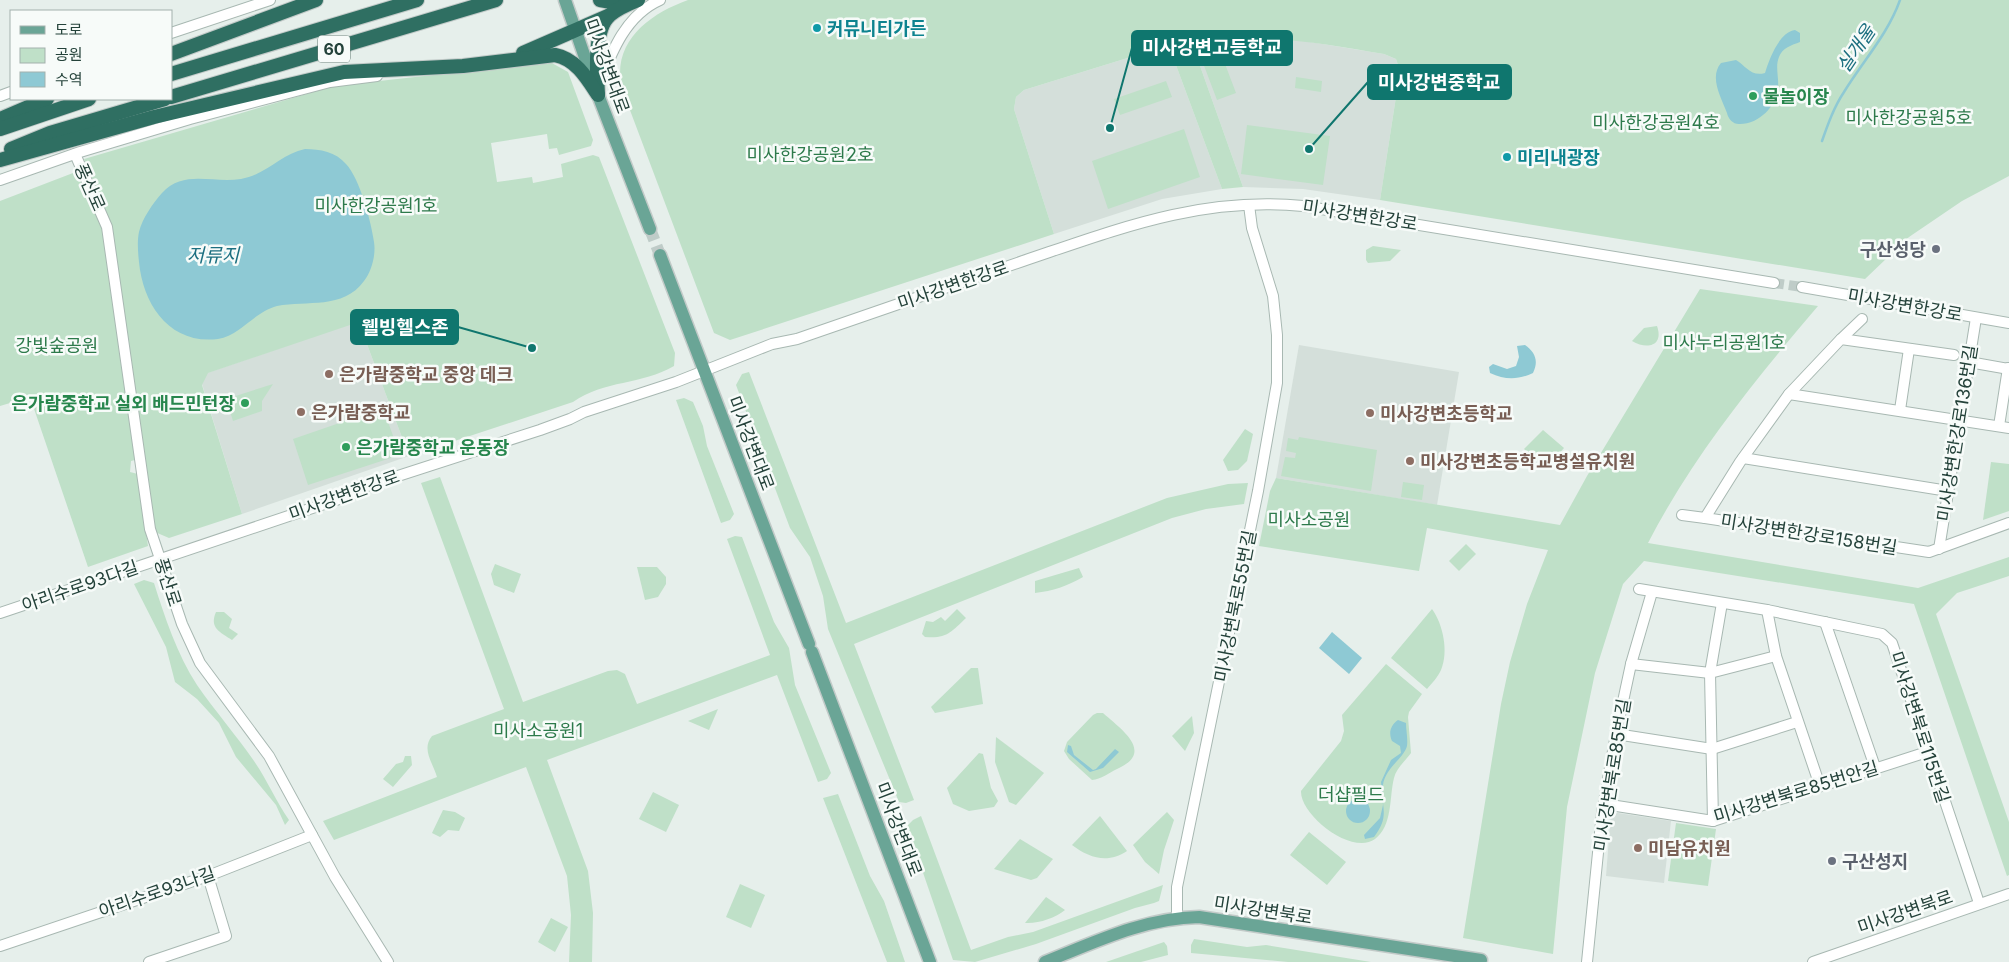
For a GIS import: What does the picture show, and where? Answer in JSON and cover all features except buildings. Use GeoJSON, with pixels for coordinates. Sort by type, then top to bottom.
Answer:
{"type":"FeatureCollection","features":[{"type":"Feature","properties":{"kind":"highway"},"geometry":{"type":"LineString","coordinates":[[172,54],[316,0]]}},
{"type":"Feature","properties":{"kind":"highway","name":"60"},"geometry":{"type":"LineString","coordinates":[[172,74],[417,0]]}},
{"type":"Feature","properties":{"kind":"highway","name":"60"},"geometry":{"type":"LineString","coordinates":[[172,97],[496,0]]}},
{"type":"Feature","properties":{"kind":"highway"},"geometry":{"type":"LineString","coordinates":[[600,0],[611,2],[625,0]]}},
{"type":"Feature","properties":{"kind":"highway"},"geometry":{"type":"LineString","coordinates":[[502,61],[608,16],[638,0]]}},
{"type":"Feature","properties":{"kind":"highway"},"geometry":{"type":"LineString","coordinates":[[598,91],[597,51],[602,26],[608,16]]}},
{"type":"Feature","properties":{"kind":"highway"},"geometry":{"type":"LineString","coordinates":[[0,160],[154,117],[313,78],[370,69],[463,66],[542,55],[560,56],[583,72],[598,91]]}},
{"type":"Feature","properties":{"kind":"highway"},"geometry":{"type":"LineString","coordinates":[[0,119],[45,100]]}},
{"type":"Feature","properties":{"kind":"highway"},"geometry":{"type":"LineString","coordinates":[[0,129],[86,100]]}},
{"type":"Feature","properties":{"kind":"highway"},"geometry":{"type":"LineString","coordinates":[[0,153],[50,133],[162,100]]}},
{"type":"Feature","properties":{"kind":"main road","name":"미사강변대로"},"geometry":{"type":"LineString","coordinates":[[565,0],[574,30],[650,229]]}},
{"type":"Feature","properties":{"kind":"main road","name":"미사강변대로"},"geometry":{"type":"LineString","coordinates":[[660,255],[930,962]]}},
{"type":"Feature","properties":{"kind":"main road","name":"미사강변북로"},"geometry":{"type":"LineString","coordinates":[[1045,962],[1130,928],[1177,918],[1199,918],[1481,960]]}},
{"type":"Feature","properties":{"kind":"street"},"geometry":{"type":"LineString","coordinates":[[172,33],[270,0]]}},
{"type":"Feature","properties":{"kind":"street"},"geometry":{"type":"LineString","coordinates":[[598,91],[628,24],[645,8],[660,0]]}},
{"type":"Feature","properties":{"kind":"street"},"geometry":{"type":"LineString","coordinates":[[0,180],[75,154],[190,119],[330,82],[437,72],[463,66]]}},
{"type":"Feature","properties":{"kind":"street","name":"풍산로"},"geometry":{"type":"LineString","coordinates":[[75,154],[107,227],[150,529],[182,624],[200,663],[259,741],[312,835],[388,962]]}},
{"type":"Feature","properties":{"kind":"street","name":"미사강변한강로"},"geometry":{"type":"LineString","coordinates":[[161,558],[351,495],[367,486],[548,427],[584,412],[705,371],[772,344],[797,340],[1145,221],[1192,210],[1287,204],[1774,282]]}},
{"type":"Feature","properties":{"kind":"street","name":"미사강변북로55번길"},"geometry":{"type":"LineString","coordinates":[[1177,918],[1177,887],[1260,482],[1277,383],[1277,335],[1274,296],[1253,233],[1249,205]]}},
{"type":"Feature","properties":{"kind":"street","name":"미사강변한강로"},"geometry":{"type":"LineString","coordinates":[[1802,287],[2009,323]]}},
{"type":"Feature","properties":{"kind":"street","name":"미사강변한강로136번길"},"geometry":{"type":"LineString","coordinates":[[1939,548],[1976,318]]}},
{"type":"Feature","properties":{"kind":"street","name":"미사강변한강로158번길"},"geometry":{"type":"LineString","coordinates":[[1862,319],[1841,338],[1789,394],[1743,458],[1705,518],[1929,552],[2009,523]]}},
{"type":"Feature","properties":{"kind":"street"},"geometry":{"type":"LineString","coordinates":[[1841,338],[1954,355]]}},
{"type":"Feature","properties":{"kind":"street"},"geometry":{"type":"LineString","coordinates":[[1900,410],[1909,349]]}},
{"type":"Feature","properties":{"kind":"street"},"geometry":{"type":"LineString","coordinates":[[1789,394],[2004,427],[2009,369],[1969,362]]}},
{"type":"Feature","properties":{"kind":"street"},"geometry":{"type":"LineString","coordinates":[[1743,458],[1948,491]]}},
{"type":"Feature","properties":{"kind":"street"},"geometry":{"type":"LineString","coordinates":[[1682,515],[1705,518]]}},
{"type":"Feature","properties":{"kind":"street","name":"아리수로93다길"},"geometry":{"type":"LineString","coordinates":[[0,613],[161,558]]}},
{"type":"Feature","properties":{"kind":"street","name":"미사강변북로115번길"},"geometry":{"type":"LineString","coordinates":[[1639,589],[1767,610],[1882,634],[1888,638],[1892,643],[1979,903]]}},
{"type":"Feature","properties":{"kind":"street","name":"미사강변북로85번길"},"geometry":{"type":"LineString","coordinates":[[1587,962],[1604,804],[1616,734],[1632,664],[1652,592]]}},
{"type":"Feature","properties":{"kind":"street"},"geometry":{"type":"LineString","coordinates":[[1713,821],[1710,673],[1722,603]]}},
{"type":"Feature","properties":{"kind":"street"},"geometry":{"type":"LineString","coordinates":[[1767,610],[1776,656],[1820,786]]}},
{"type":"Feature","properties":{"kind":"street"},"geometry":{"type":"LineString","coordinates":[[1825,622],[1875,767]]}},
{"type":"Feature","properties":{"kind":"street"},"geometry":{"type":"LineString","coordinates":[[1632,664],[1710,673],[1776,656]]}},
{"type":"Feature","properties":{"kind":"street"},"geometry":{"type":"LineString","coordinates":[[1616,734],[1712,749],[1797,722]]}},
{"type":"Feature","properties":{"kind":"street","name":"미사강변북로85번안길"},"geometry":{"type":"LineString","coordinates":[[1604,804],[1713,821],[1875,767],[1927,752]]}},
{"type":"Feature","properties":{"kind":"street","name":"아리수로93나길"},"geometry":{"type":"LineString","coordinates":[[0,946],[208,876],[312,835]]}},
{"type":"Feature","properties":{"kind":"street"},"geometry":{"type":"LineString","coordinates":[[150,962],[226,936],[208,876]]}},
{"type":"Feature","properties":{"kind":"street","name":"미사강변북로"},"geometry":{"type":"LineString","coordinates":[[1812,962],[2009,894]]}},
{"type":"Feature","properties":{"kind":"shaded area"},"geometry":{"type":"Polygon","coordinates":[[[1227,40],[1298,40],[1384,54],[1396,59],[1400,71],[1380,200],[1303,189],[1243,187],[1193,46],[1227,40]]]}},
{"type":"Feature","properties":{"kind":"shaded area"},"geometry":{"type":"Polygon","coordinates":[[[1170,49],[1222,189],[1162,199],[1054,234],[1014,109],[1016,97],[1024,90],[1134,56],[1170,49]]]}},
{"type":"Feature","properties":{"kind":"shaded area","name":"은가람중학교"},"geometry":{"type":"Polygon","coordinates":[[[350,324],[362,331],[409,456],[242,514],[202,384],[207,373],[350,324]]]}},
{"type":"Feature","properties":{"kind":"shaded area","name":"미사강변초등학교"},"geometry":{"type":"Polygon","coordinates":[[[1299,345],[1459,372],[1437,505],[1276,478],[1299,345]]]}},
{"type":"Feature","properties":{"kind":"shaded area","name":"미담유치원"},"geometry":{"type":"Polygon","coordinates":[[[1611,812],[1671,821],[1664,883],[1606,876],[1611,812]]]}},
{"type":"Feature","properties":{"kind":"green space"},"geometry":{"type":"Polygon","coordinates":[[[688,0],[2009,0],[2009,176],[1962,201],[1909,237],[1865,279],[1380,200],[1400,71],[1396,59],[1384,54],[1288,40],[1240,39],[1216,41],[1193,46],[1243,187],[1222,189],[1170,49],[1134,56],[1024,90],[1016,97],[1014,109],[1054,234],[730,340],[714,333],[622,89],[620,72],[622,57],[636,32],[660,13],[688,0]]]}},
{"type":"Feature","properties":{"kind":"green space"},"geometry":{"type":"Polygon","coordinates":[[[1219,48],[1236,93],[1217,100],[1200,55],[1219,48]]]}},
{"type":"Feature","properties":{"kind":"green space","name":"미사한강공원1호"},"geometry":{"type":"Polygon","coordinates":[[[550,62],[568,72],[593,140],[591,146],[559,155],[557,148],[549,149],[547,134],[491,143],[497,182],[532,177],[533,183],[563,177],[561,164],[593,155],[599,157],[675,353],[674,366],[649,377],[597,390],[573,402],[409,456],[362,331],[350,325],[208,373],[202,385],[242,514],[169,538],[155,532],[109,218],[84,159],[334,86],[550,62]]]}},
{"type":"Feature","properties":{"kind":"green space"},"geometry":{"type":"Polygon","coordinates":[[[1296,77],[1322,81],[1321,92],[1295,88],[1296,77]]]}},
{"type":"Feature","properties":{"kind":"green space"},"geometry":{"type":"Polygon","coordinates":[[[1166,81],[1172,97],[1120,115],[1114,99],[1166,81]]]}},
{"type":"Feature","properties":{"kind":"green space"},"geometry":{"type":"Polygon","coordinates":[[[1247,125],[1330,136],[1323,185],[1241,174],[1247,125]]]}},
{"type":"Feature","properties":{"kind":"green space"},"geometry":{"type":"Polygon","coordinates":[[[1184,129],[1200,177],[1108,209],[1092,161],[1184,129]]]}},
{"type":"Feature","properties":{"kind":"green space","name":"강빛숲공원"},"geometry":{"type":"Polygon","coordinates":[[[79,172],[101,221],[135,460],[131,461],[130,472],[138,474],[148,546],[88,567],[30,397],[0,406],[0,201],[73,173],[78,177],[79,172]]]}},
{"type":"Feature","properties":{"kind":"green space"},"geometry":{"type":"Polygon","coordinates":[[[1373,246],[1401,250],[1390,261],[1368,263],[1366,260],[1366,250],[1373,246]]]}},
{"type":"Feature","properties":{"kind":"green space","name":"미사누리공원1호"},"geometry":{"type":"Polygon","coordinates":[[[1700,289],[1818,306],[1726,420],[1685,480],[1648,543],[1918,588],[2009,557],[2009,576],[1957,593],[1936,614],[2009,822],[2009,875],[2007,876],[1914,604],[1644,561],[1623,584],[1595,673],[1567,807],[1553,954],[1463,938],[1501,704],[1510,662],[1527,604],[1548,550],[1427,528],[1419,571],[1259,546],[1270,491],[1276,478],[1560,525],[1587,476],[1700,289]]]}},
{"type":"Feature","properties":{"kind":"green space"},"geometry":{"type":"Polygon","coordinates":[[[1657,326],[1658,338],[1653,344],[1643,345],[1632,341],[1644,328],[1657,326]]]}},
{"type":"Feature","properties":{"kind":"green space"},"geometry":{"type":"Polygon","coordinates":[[[749,372],[846,623],[1167,498],[1228,484],[1248,483],[1244,504],[1206,509],[1172,518],[854,644],[914,800],[906,803],[899,802],[828,629],[823,596],[810,557],[790,528],[736,385],[742,374],[749,372]]]}},
{"type":"Feature","properties":{"kind":"green space","name":"은가람중학교 실외 배드민턴장"},"geometry":{"type":"Polygon","coordinates":[[[273,384],[262,401],[262,411],[233,421],[226,399],[273,384]]]}},
{"type":"Feature","properties":{"kind":"green space"},"geometry":{"type":"Polygon","coordinates":[[[684,398],[693,402],[703,426],[707,446],[734,514],[730,520],[721,523],[676,400],[684,398]]]}},
{"type":"Feature","properties":{"kind":"green space","name":"은가람중학교 운동장"},"geometry":{"type":"Polygon","coordinates":[[[383,408],[400,455],[308,485],[293,439],[383,408]]]}},
{"type":"Feature","properties":{"kind":"green space"},"geometry":{"type":"Polygon","coordinates":[[[1245,429],[1253,434],[1247,461],[1238,470],[1228,471],[1223,460],[1245,429]]]}},
{"type":"Feature","properties":{"kind":"green space"},"geometry":{"type":"Polygon","coordinates":[[[1543,430],[1564,448],[1551,463],[1543,466],[1524,449],[1543,430]]]}},
{"type":"Feature","properties":{"kind":"green space"},"geometry":{"type":"Polygon","coordinates":[[[1299,437],[1377,450],[1371,491],[1281,476],[1285,457],[1295,458],[1296,453],[1286,451],[1288,438],[1298,440],[1299,437]]]}},
{"type":"Feature","properties":{"kind":"green space"},"geometry":{"type":"Polygon","coordinates":[[[1991,462],[2009,464],[2009,511],[1983,520],[1991,462]]]}},
{"type":"Feature","properties":{"kind":"green space","name":"미사소공원1"},"geometry":{"type":"Polygon","coordinates":[[[440,477],[523,702],[608,671],[617,670],[625,674],[637,704],[770,655],[727,539],[735,536],[742,537],[774,622],[789,648],[795,685],[831,773],[827,779],[818,782],[777,675],[547,760],[588,871],[593,913],[592,962],[569,962],[571,915],[567,876],[526,767],[334,840],[323,821],[437,777],[428,751],[429,741],[432,736],[504,709],[421,483],[440,477]]]}},
{"type":"Feature","properties":{"kind":"green space"},"geometry":{"type":"Polygon","coordinates":[[[1403,482],[1424,485],[1422,500],[1401,497],[1403,482]]]}},
{"type":"Feature","properties":{"kind":"green space"},"geometry":{"type":"Polygon","coordinates":[[[1466,544],[1476,554],[1459,571],[1449,561],[1466,544]]]}},
{"type":"Feature","properties":{"kind":"green space"},"geometry":{"type":"Polygon","coordinates":[[[495,564],[521,574],[514,593],[494,585],[491,574],[495,564]]]}},
{"type":"Feature","properties":{"kind":"green space"},"geometry":{"type":"Polygon","coordinates":[[[637,567],[657,567],[666,577],[666,584],[658,597],[645,600],[637,567]]]}},
{"type":"Feature","properties":{"kind":"green space"},"geometry":{"type":"Polygon","coordinates":[[[1079,568],[1083,577],[1060,588],[1035,593],[1035,581],[1079,568]]]}},
{"type":"Feature","properties":{"kind":"green space"},"geometry":{"type":"Polygon","coordinates":[[[144,580],[154,583],[172,636],[183,661],[204,695],[259,768],[289,820],[285,825],[276,805],[236,757],[219,723],[197,699],[175,682],[166,647],[134,584],[144,580]]]}},
{"type":"Feature","properties":{"kind":"green space"},"geometry":{"type":"Polygon","coordinates":[[[957,609],[966,618],[948,634],[939,637],[925,637],[922,634],[926,621],[933,622],[941,617],[945,621],[957,609]]]}},
{"type":"Feature","properties":{"kind":"green space"},"geometry":{"type":"Polygon","coordinates":[[[1432,609],[1442,630],[1445,655],[1440,673],[1427,689],[1391,658],[1432,609]]]}},
{"type":"Feature","properties":{"kind":"green space"},"geometry":{"type":"Polygon","coordinates":[[[216,612],[224,612],[232,619],[229,628],[238,634],[232,640],[215,626],[214,617],[216,612]]]}},
{"type":"Feature","properties":{"kind":"green space","name":"더샵필드"},"geometry":{"type":"Polygon","coordinates":[[[1386,664],[1422,694],[1409,712],[1411,753],[1395,775],[1388,819],[1385,826],[1375,839],[1365,843],[1354,842],[1341,838],[1318,821],[1303,801],[1301,791],[1341,741],[1344,731],[1342,715],[1386,664]]]}},
{"type":"Feature","properties":{"kind":"green space"},"geometry":{"type":"Polygon","coordinates":[[[971,668],[978,668],[983,704],[935,713],[931,707],[971,668]]]}},
{"type":"Feature","properties":{"kind":"green space"},"geometry":{"type":"Polygon","coordinates":[[[718,709],[709,730],[688,721],[718,709]]]}},
{"type":"Feature","properties":{"kind":"green space"},"geometry":{"type":"Polygon","coordinates":[[[1097,713],[1103,713],[1126,734],[1134,748],[1134,755],[1128,762],[1105,776],[1092,780],[1069,759],[1064,751],[1067,742],[1097,713]]]}},
{"type":"Feature","properties":{"kind":"green space"},"geometry":{"type":"Polygon","coordinates":[[[1192,716],[1194,733],[1185,751],[1172,736],[1192,716]]]}},
{"type":"Feature","properties":{"kind":"green space"},"geometry":{"type":"Polygon","coordinates":[[[996,737],[1044,773],[1016,805],[1009,802],[995,762],[996,737]]]}},
{"type":"Feature","properties":{"kind":"green space"},"geometry":{"type":"Polygon","coordinates":[[[979,753],[983,754],[991,788],[998,801],[994,807],[969,811],[953,804],[947,788],[979,753]]]}},
{"type":"Feature","properties":{"kind":"green space"},"geometry":{"type":"Polygon","coordinates":[[[405,756],[411,756],[412,765],[393,787],[383,779],[396,764],[403,762],[405,756]]]}},
{"type":"Feature","properties":{"kind":"green space"},"geometry":{"type":"Polygon","coordinates":[[[653,792],[679,805],[666,832],[639,819],[653,792]]]}},
{"type":"Feature","properties":{"kind":"green space"},"geometry":{"type":"Polygon","coordinates":[[[838,794],[870,876],[884,901],[905,962],[887,962],[823,798],[838,794]]]}},
{"type":"Feature","properties":{"kind":"green space"},"geometry":{"type":"Polygon","coordinates":[[[443,810],[455,812],[465,818],[459,831],[448,830],[440,837],[432,833],[443,810]]]}},
{"type":"Feature","properties":{"kind":"green space"},"geometry":{"type":"Polygon","coordinates":[[[1167,812],[1174,820],[1164,850],[1159,874],[1145,862],[1133,845],[1167,812]]]}},
{"type":"Feature","properties":{"kind":"green space"},"geometry":{"type":"Polygon","coordinates":[[[921,816],[971,950],[1008,937],[1033,932],[1163,885],[1159,901],[1036,944],[975,962],[953,960],[907,826],[921,816]]]}},
{"type":"Feature","properties":{"kind":"green space"},"geometry":{"type":"Polygon","coordinates":[[[1100,816],[1127,851],[1113,857],[1099,858],[1078,850],[1072,845],[1100,816]]]}},
{"type":"Feature","properties":{"kind":"green space"},"geometry":{"type":"Polygon","coordinates":[[[1676,823],[1716,829],[1708,886],[1668,881],[1676,823]]]}},
{"type":"Feature","properties":{"kind":"green space"},"geometry":{"type":"Polygon","coordinates":[[[1309,832],[1346,862],[1327,885],[1290,855],[1309,832]]]}},
{"type":"Feature","properties":{"kind":"green space"},"geometry":{"type":"Polygon","coordinates":[[[1020,839],[1053,859],[1037,878],[1031,880],[994,869],[1020,839]]]}},
{"type":"Feature","properties":{"kind":"green space"},"geometry":{"type":"Polygon","coordinates":[[[740,884],[765,895],[751,928],[726,917],[740,884]]]}},
{"type":"Feature","properties":{"kind":"green space"},"geometry":{"type":"Polygon","coordinates":[[[1046,897],[1065,910],[1046,920],[1025,923],[1046,897]]]}},
{"type":"Feature","properties":{"kind":"green space"},"geometry":{"type":"Polygon","coordinates":[[[551,918],[568,927],[555,952],[538,942],[551,918]]]}},
{"type":"Feature","properties":{"kind":"green space"},"geometry":{"type":"Polygon","coordinates":[[[1194,939],[1247,947],[1266,945],[1371,962],[1288,962],[1191,953],[1191,945],[1194,939]]]}},
{"type":"Feature","properties":{"kind":"green space"},"geometry":{"type":"Polygon","coordinates":[[[1164,942],[1167,946],[1168,955],[1141,962],[1106,962],[1164,942]]]}},
{"type":"Feature","properties":{"kind":"water"},"geometry":{"type":"Polygon","coordinates":[[[1795,30],[1800,33],[1800,42],[1785,49],[1780,54],[1777,64],[1777,94],[1771,107],[1754,121],[1740,124],[1734,123],[1728,115],[1717,87],[1716,74],[1721,63],[1736,60],[1756,74],[1765,73],[1772,54],[1780,41],[1789,32],[1795,30]]]}},
{"type":"Feature","properties":{"kind":"water","name":"저류지"},"geometry":{"type":"Polygon","coordinates":[[[305,149],[333,154],[346,164],[356,180],[368,212],[373,233],[374,257],[367,277],[355,290],[346,296],[324,302],[277,306],[261,313],[226,337],[201,339],[186,336],[173,329],[153,307],[146,293],[139,262],[138,243],[140,227],[155,201],[162,193],[180,181],[189,179],[230,180],[250,177],[288,155],[305,149]]]}},
{"type":"Feature","properties":{"kind":"water"},"geometry":{"type":"Polygon","coordinates":[[[1525,345],[1535,357],[1536,365],[1533,373],[1512,378],[1490,373],[1489,367],[1493,364],[1507,369],[1516,366],[1519,357],[1517,346],[1525,345]]]}},
{"type":"Feature","properties":{"kind":"water"},"geometry":{"type":"Polygon","coordinates":[[[1332,632],[1362,658],[1349,674],[1319,648],[1332,632]]]}},
{"type":"Feature","properties":{"kind":"water"},"geometry":{"type":"Polygon","coordinates":[[[1398,720],[1406,723],[1407,746],[1384,779],[1382,793],[1384,811],[1384,817],[1382,823],[1374,837],[1365,839],[1364,835],[1380,818],[1383,805],[1381,782],[1391,760],[1401,753],[1400,746],[1392,741],[1390,735],[1392,726],[1398,720]]]}},
{"type":"Feature","properties":{"kind":"water"},"geometry":{"type":"Polygon","coordinates":[[[1068,745],[1071,746],[1074,755],[1093,770],[1115,749],[1119,752],[1103,768],[1090,772],[1067,752],[1068,745]]]}},
{"type":"Feature","properties":{"kind":"water"},"geometry":{"type":"Polygon","coordinates":[[[1358,799],[1367,802],[1370,811],[1367,820],[1358,823],[1349,820],[1346,811],[1349,802],[1358,799]]]}},
{"type":"Feature","properties":{"kind":"waterway","name":"실개울"},"geometry":{"type":"LineString","coordinates":[[1822,141],[1840,98],[1882,36],[1900,0]]}},
{"type":"Feature","properties":{"kind":"tunnel"},"geometry":{"type":"LineString","coordinates":[[650,229],[660,255]]}},
{"type":"Feature","properties":{"kind":"tunnel"},"geometry":{"type":"LineString","coordinates":[[1774,283],[1802,287]]}},
{"type":"Feature","properties":{"kind":"place","name":"커뮤니티가든"},"geometry":{"type":"Point","coordinates":[817,28]}},
{"type":"Feature","properties":{"kind":"place","name":"물놀이장"},"geometry":{"type":"Point","coordinates":[1753,96]}},
{"type":"Feature","properties":{"kind":"place","name":"미사강변고등학교"},"geometry":{"type":"Point","coordinates":[1110,128]}},
{"type":"Feature","properties":{"kind":"place","name":"미사강변중학교"},"geometry":{"type":"Point","coordinates":[1309,149]}},
{"type":"Feature","properties":{"kind":"place","name":"미리내광장"},"geometry":{"type":"Point","coordinates":[1507,157]}},
{"type":"Feature","properties":{"kind":"place","name":"구산성당"},"geometry":{"type":"Point","coordinates":[1936,249]}},
{"type":"Feature","properties":{"kind":"place","name":"웰빙헬스존"},"geometry":{"type":"Point","coordinates":[532,348]}},
{"type":"Feature","properties":{"kind":"place","name":"은가람중학교 중앙 데크"},"geometry":{"type":"Point","coordinates":[329,374]}},
{"type":"Feature","properties":{"kind":"place","name":"은가람중학교 실외 배드민턴장"},"geometry":{"type":"Point","coordinates":[245,403]}},
{"type":"Feature","properties":{"kind":"place","name":"은가람중학교"},"geometry":{"type":"Point","coordinates":[301,412]}},
{"type":"Feature","properties":{"kind":"place","name":"미사강변초등학교"},"geometry":{"type":"Point","coordinates":[1370,413]}},
{"type":"Feature","properties":{"kind":"place","name":"은가람중학교 운동장"},"geometry":{"type":"Point","coordinates":[346,447]}},
{"type":"Feature","properties":{"kind":"place","name":"미사강변초등학교병설유치원"},"geometry":{"type":"Point","coordinates":[1410,461]}},
{"type":"Feature","properties":{"kind":"place","name":"미담유치원"},"geometry":{"type":"Point","coordinates":[1638,848]}},
{"type":"Feature","properties":{"kind":"place","name":"구산성지"},"geometry":{"type":"Point","coordinates":[1832,861]}},
{"type":"Feature","properties":{"kind":"park label","name":"미사한강공원5호"},"geometry":{"type":"Point","coordinates":[1909,117]}},
{"type":"Feature","properties":{"kind":"park label","name":"미사한강공원4호"},"geometry":{"type":"Point","coordinates":[1656,122]}},
{"type":"Feature","properties":{"kind":"park label","name":"미사한강공원2호"},"geometry":{"type":"Point","coordinates":[810,154]}},
{"type":"Feature","properties":{"kind":"park label","name":"미사소공원"},"geometry":{"type":"Point","coordinates":[1309,519]}}]}
